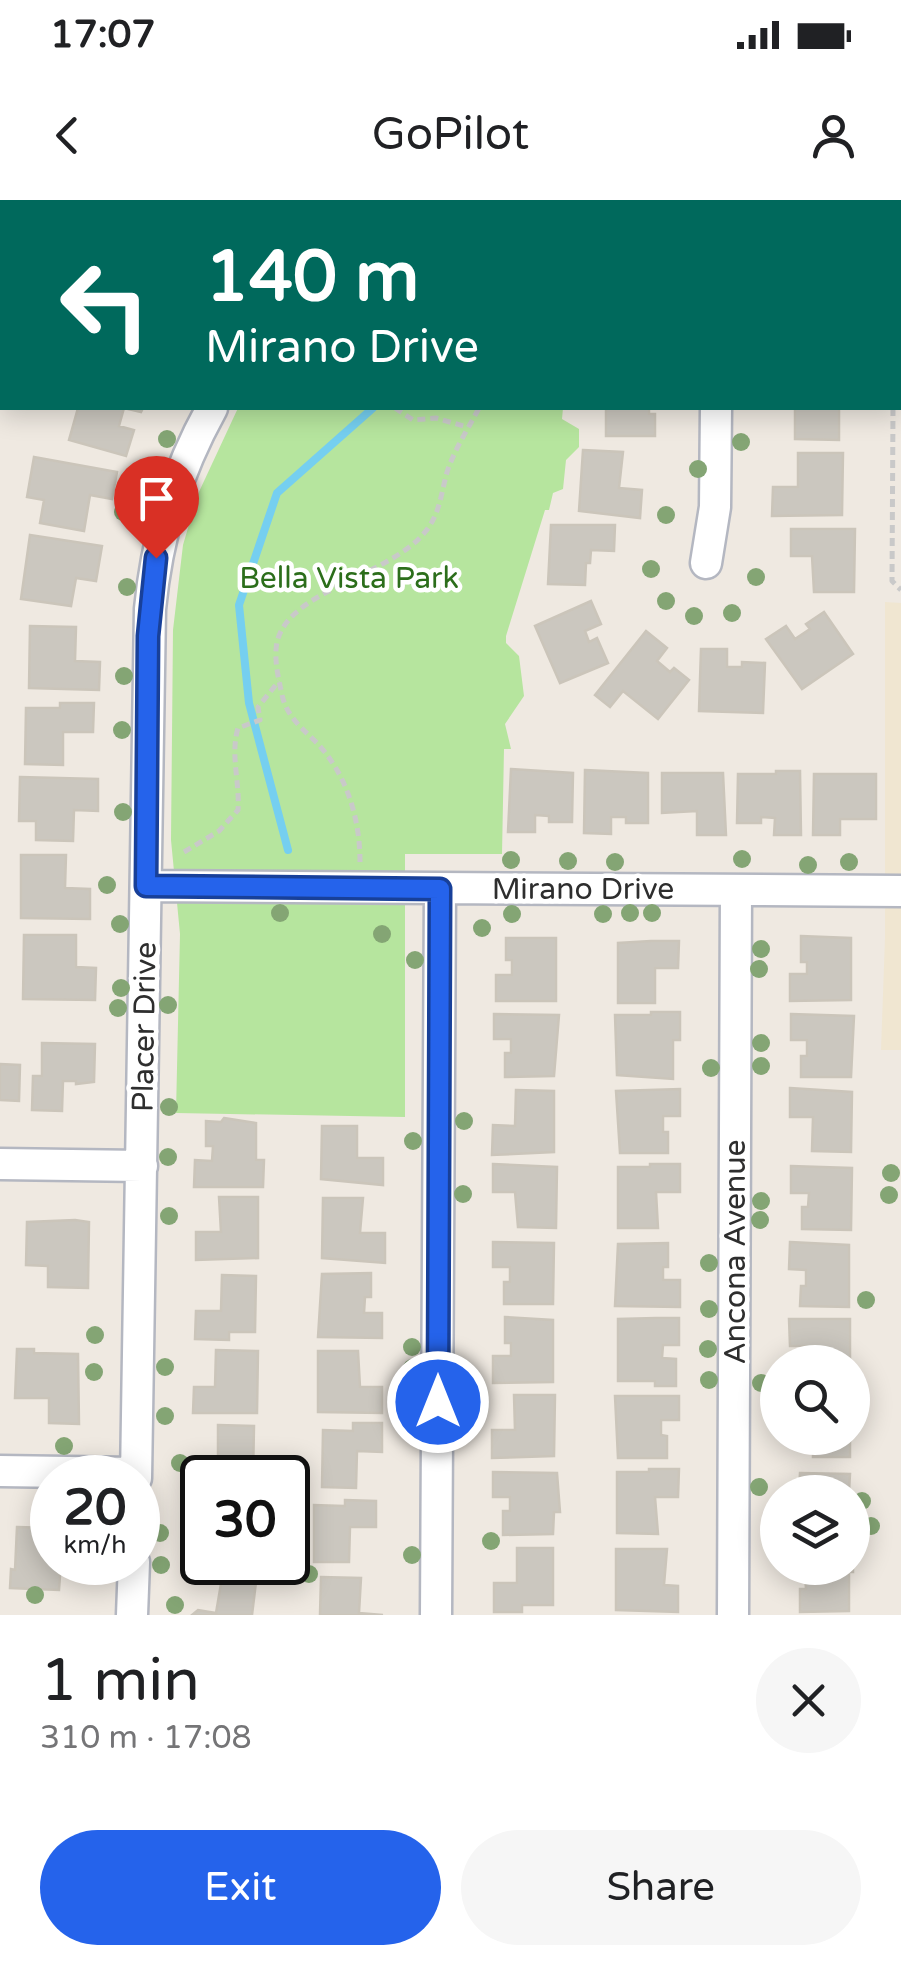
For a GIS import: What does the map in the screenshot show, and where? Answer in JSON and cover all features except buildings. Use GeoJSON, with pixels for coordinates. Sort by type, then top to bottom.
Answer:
{"type":"FeatureCollection","features":[{"type":"Feature","properties":{"kind":"street","name":"Placer Drive"},"geometry":{"type":"LineString","coordinates":[[136,1455],[148,636],[156,558],[178,476],[211,410]]}},
{"type":"Feature","properties":{"kind":"street"},"geometry":{"type":"LineString","coordinates":[[706,563],[715,508],[716,410]]}},
{"type":"Feature","properties":{"kind":"street","name":"Mirano Drive"},"geometry":{"type":"LineString","coordinates":[[146,886],[901,891]]}},
{"type":"Feature","properties":{"kind":"street"},"geometry":{"type":"LineString","coordinates":[[436,1615],[440,889]]}},
{"type":"Feature","properties":{"kind":"street","name":"Ancona Avenue"},"geometry":{"type":"LineString","coordinates":[[733,1615],[736,890]]}},
{"type":"Feature","properties":{"kind":"street"},"geometry":{"type":"LineString","coordinates":[[0,1164],[142,1166]]}},
{"type":"Feature","properties":{"kind":"street"},"geometry":{"type":"LineString","coordinates":[[0,1471],[30,1472]]}},
{"type":"Feature","properties":{"kind":"street"},"geometry":{"type":"LineString","coordinates":[[132,1615],[133,1585]]}},
{"type":"Feature","properties":{"kind":"path"},"geometry":{"type":"LineString","coordinates":[[398,410],[413,420],[436,418],[467,427]]}},
{"type":"Feature","properties":{"kind":"path"},"geometry":{"type":"LineString","coordinates":[[359,888],[358,818],[332,762],[296,724],[284,705],[276,649],[279,632],[288,617],[308,601],[371,573],[414,545],[439,509],[448,468],[478,410]]}},
{"type":"Feature","properties":{"kind":"path"},"geometry":{"type":"LineString","coordinates":[[892,410],[892,581],[901,590]]}},
{"type":"Feature","properties":{"kind":"path"},"geometry":{"type":"LineString","coordinates":[[184,852],[219,831],[238,810],[240,784],[233,745],[238,728],[260,720],[258,708],[279,681]]}},
{"type":"Feature","properties":{"kind":"shaded area"},"geometry":{"type":"Polygon","coordinates":[[[885,602],[901,603],[901,1050],[881,1050],[885,602]]]}},
{"type":"Feature","properties":{"kind":"green space","name":"Bella Vista Park"},"geometry":{"type":"Polygon","coordinates":[[[237,410],[563,410],[562,419],[579,429],[579,447],[566,460],[563,489],[553,493],[549,510],[545,510],[506,636],[506,643],[519,656],[524,696],[505,724],[511,749],[504,749],[502,854],[405,854],[405,1117],[176,1113],[180,934],[171,840],[173,630],[183,545],[198,494],[237,410]]]}},
{"type":"Feature","properties":{"kind":"waterway"},"geometry":{"type":"LineString","coordinates":[[288,850],[249,703],[239,605],[277,493],[371,410]]}},
{"type":"Feature","properties":{"kind":"route"},"geometry":{"type":"LineString","coordinates":[[156,558],[148,636],[146,886],[440,889],[438,1402]]}}]}
